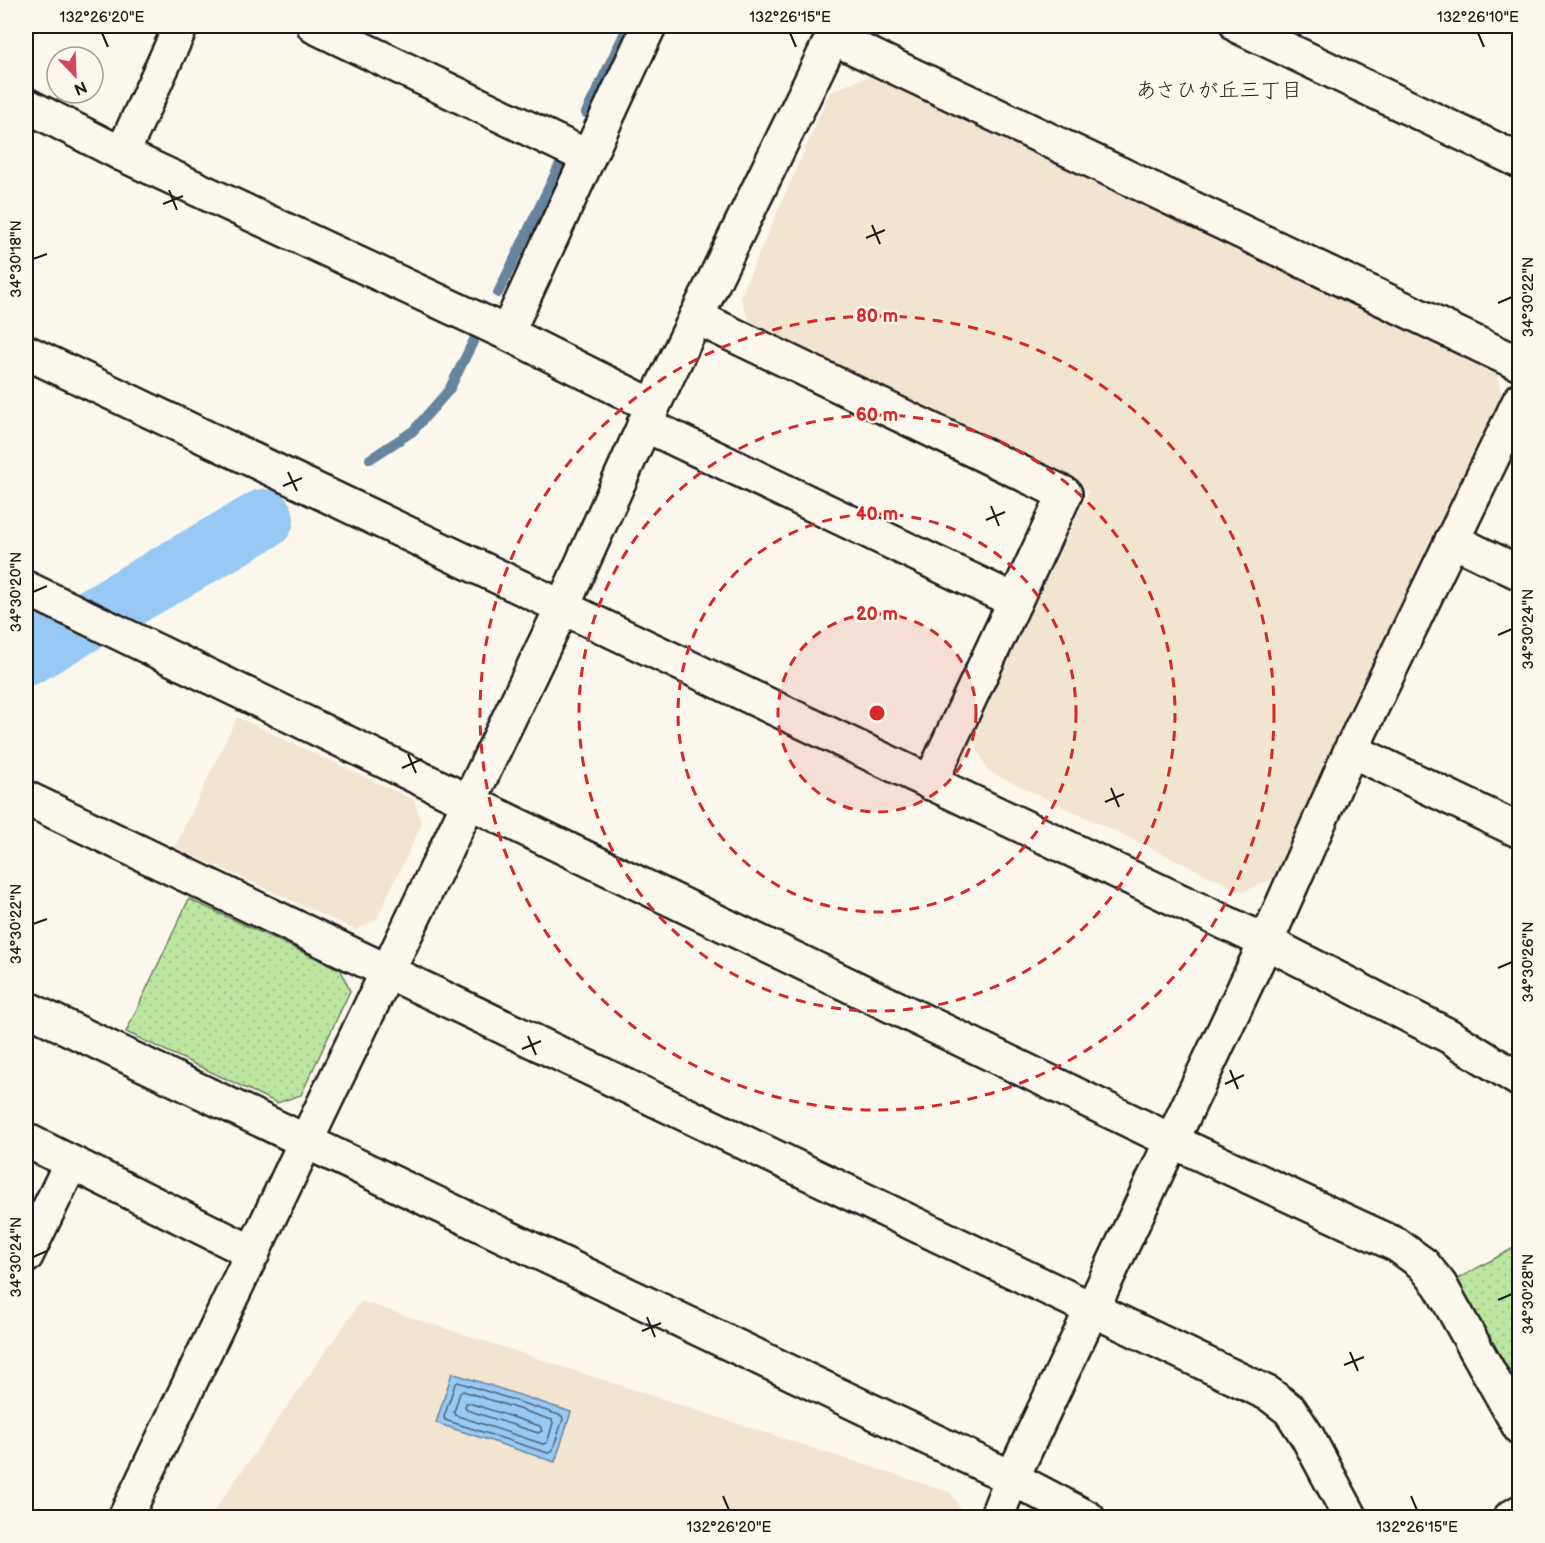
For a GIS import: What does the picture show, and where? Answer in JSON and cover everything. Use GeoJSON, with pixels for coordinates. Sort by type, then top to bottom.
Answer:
{"type":"FeatureCollection","features":[{"type":"Feature","properties":{"kind":"street"},"geometry":{"type":"LineString","coordinates":[[122,154],[181,26]]}},
{"type":"Feature","properties":{"kind":"street"},"geometry":{"type":"LineString","coordinates":[[314,26],[588,157]]}},
{"type":"Feature","properties":{"kind":"street"},"geometry":{"type":"LineString","coordinates":[[507,333],[649,26]]}},
{"type":"Feature","properties":{"kind":"street"},"geometry":{"type":"LineString","coordinates":[[1238,26],[1520,161]]}},
{"type":"Feature","properties":{"kind":"street"},"geometry":{"type":"LineString","coordinates":[[125,1518],[562,608],[648,415],[835,31],[1520,364]]}},
{"type":"Feature","properties":{"kind":"street"},"geometry":{"type":"LineString","coordinates":[[26,105],[122,154],[507,333],[648,415],[1015,601]]}},
{"type":"Feature","properties":{"kind":"street"},"geometry":{"type":"LineString","coordinates":[[696,317],[1065,494],[930,783]]}},
{"type":"Feature","properties":{"kind":"street"},"geometry":{"type":"LineString","coordinates":[[26,352],[1266,942],[1449,1036],[1520,1080]]}},
{"type":"Feature","properties":{"kind":"street"},"geometry":{"type":"LineString","coordinates":[[996,1518],[1012,1478],[1266,942],[1351,750],[1520,400]]}},
{"type":"Feature","properties":{"kind":"street"},"geometry":{"type":"LineString","coordinates":[[1452,540],[1520,573]]}},
{"type":"Feature","properties":{"kind":"street"},"geometry":{"type":"LineString","coordinates":[[26,588],[1172,1140],[1397,1245],[1423,1264],[1440,1286],[1520,1428]]}},
{"type":"Feature","properties":{"kind":"street"},"geometry":{"type":"LineString","coordinates":[[1351,750],[1520,831]]}},
{"type":"Feature","properties":{"kind":"street"},"geometry":{"type":"LineString","coordinates":[[26,798],[1269,1394],[1290,1410],[1307,1436],[1351,1518]]}},
{"type":"Feature","properties":{"kind":"street"},"geometry":{"type":"LineString","coordinates":[[26,1008],[1012,1478],[1088,1518]]}},
{"type":"Feature","properties":{"kind":"street"},"geometry":{"type":"LineString","coordinates":[[26,1140],[252,1252]]}},
{"type":"Feature","properties":{"kind":"street"},"geometry":{"type":"LineString","coordinates":[[26,1256],[71,1162]]}},
{"type":"Feature","properties":{"kind":"street"},"geometry":{"type":"LineString","coordinates":[[1510,1518],[1520,1512]]}},
{"type":"Feature","properties":{"kind":"shaded area"},"geometry":{"type":"Polygon","coordinates":[[[873,74],[1495,366],[1504,406],[1279,876],[1243,892],[988,771],[971,736],[1089,491],[751,326],[740,297],[830,92],[873,74]]]}},
{"type":"Feature","properties":{"kind":"shaded area"},"geometry":{"type":"Polygon","coordinates":[[[237,717],[414,800],[422,824],[376,920],[356,930],[175,847],[237,717]]]}},
{"type":"Feature","properties":{"kind":"shaded area"},"geometry":{"type":"Polygon","coordinates":[[[361,1301],[951,1493],[960,1508],[956,1518],[209,1518],[361,1301]]]}},
{"type":"Feature","properties":{"kind":"green space"},"geometry":{"type":"Polygon","coordinates":[[[189,899],[341,970],[350,991],[301,1095],[277,1103],[126,1032],[189,899]]]}},
{"type":"Feature","properties":{"kind":"green space"},"geometry":{"type":"Polygon","coordinates":[[[1519,1245],[1519,1389],[1457,1279],[1519,1245]]]}},
{"type":"Feature","properties":{"kind":"water"},"geometry":{"type":"Polygon","coordinates":[[[452,1373],[571,1412],[555,1462],[436,1423],[452,1373]]]}},
{"type":"Feature","properties":{"kind":"waterway"},"geometry":{"type":"LineString","coordinates":[[586,113],[628,26]]}},
{"type":"Feature","properties":{"kind":"waterway"},"geometry":{"type":"LineString","coordinates":[[498,293],[560,164]]}},
{"type":"Feature","properties":{"kind":"waterway"},"geometry":{"type":"LineString","coordinates":[[370,459],[413,431],[449,390],[474,340]]}},
{"type":"Feature","properties":{"kind":"waterway"},"geometry":{"type":"LineString","coordinates":[[26,656],[264,519]]}},
{"type":"Feature","properties":{"kind":"district","name":"あさひが丘三丁目"},"geometry":{"type":"Point","coordinates":[1219,90]}}]}
